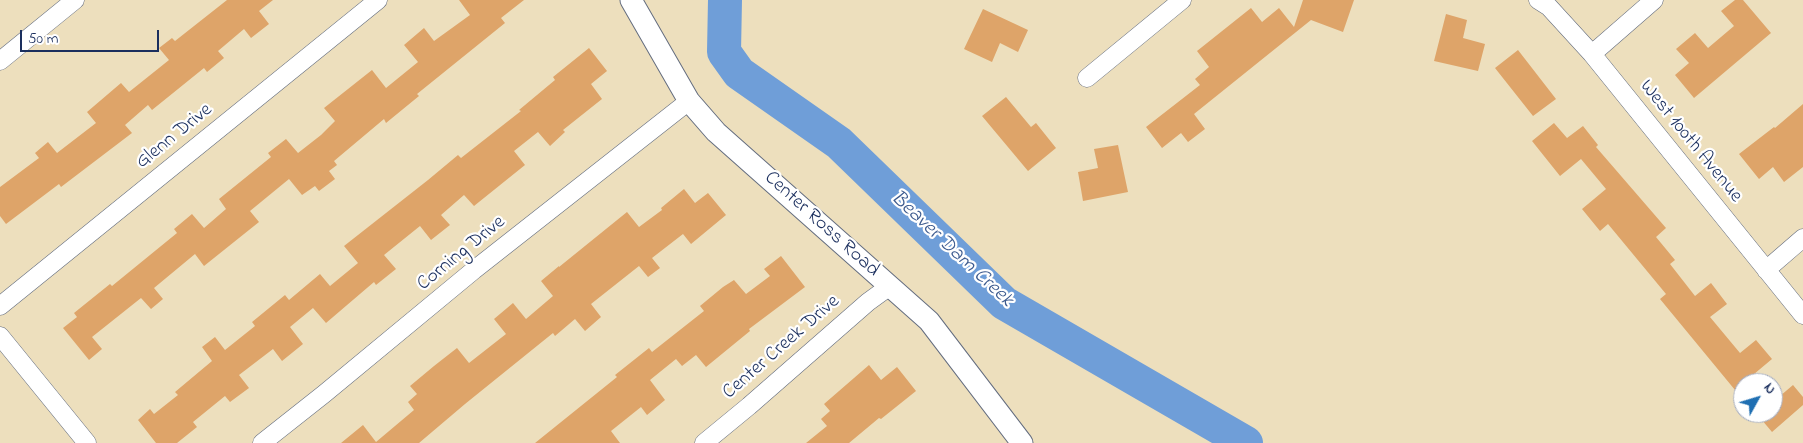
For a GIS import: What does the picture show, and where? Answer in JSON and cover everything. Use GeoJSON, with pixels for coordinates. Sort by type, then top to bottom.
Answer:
{"type":"FeatureCollection","features":[{"type":"Feature","properties":{"kind":"street"},"geometry":{"type":"LineString","coordinates":[[0,61],[75,0]]}},
{"type":"Feature","properties":{"kind":"street","name":"Glenn Drive"},"geometry":{"type":"LineString","coordinates":[[0,306],[378,0]]}},
{"type":"Feature","properties":{"kind":"street","name":"Center Ross Road"},"geometry":{"type":"LineString","coordinates":[[631,0],[689,101],[716,132],[929,321],[1022,443]]}},
{"type":"Feature","properties":{"kind":"street"},"geometry":{"type":"LineString","coordinates":[[1088,78],[1182,0]]}},
{"type":"Feature","properties":{"kind":"street","name":"West 100th Avenue"},"geometry":{"type":"LineString","coordinates":[[1538,0],[1549,7],[1592,54],[1803,315]]}},
{"type":"Feature","properties":{"kind":"street"},"geometry":{"type":"LineString","coordinates":[[1592,54],[1654,0]]}},
{"type":"Feature","properties":{"kind":"street","name":"Corning Drive"},"geometry":{"type":"LineString","coordinates":[[262,443],[474,270],[689,101]]}},
{"type":"Feature","properties":{"kind":"street"},"geometry":{"type":"LineString","coordinates":[[1766,270],[1803,238]]}},
{"type":"Feature","properties":{"kind":"street","name":"Center Creek Drive"},"geometry":{"type":"LineString","coordinates":[[704,443],[868,302],[890,286]]}},
{"type":"Feature","properties":{"kind":"street"},"geometry":{"type":"LineString","coordinates":[[0,336],[87,443]]}},
{"type":"Feature","properties":{"kind":"building"},"geometry":{"type":"Polygon","coordinates":[[[227,0],[273,0],[259,11],[269,24],[251,38],[244,29],[218,51],[224,58],[207,72],[204,68],[152,110],[148,105],[125,125],[132,133],[61,187],[59,184],[6,224],[0,216],[0,187],[39,158],[35,153],[48,142],[57,153],[96,123],[87,112],[121,83],[129,92],[169,60],[159,48],[172,38],[175,41],[227,0]]]}},
{"type":"Feature","properties":{"kind":"building"},"geometry":{"type":"Polygon","coordinates":[[[459,0],[524,0],[501,18],[505,23],[417,94],[419,96],[386,123],[384,119],[334,161],[337,165],[329,171],[335,179],[319,191],[315,186],[302,195],[289,179],[250,211],[259,222],[204,266],[195,254],[154,288],[163,299],[151,309],[141,298],[92,337],[102,349],[89,360],[63,328],[77,317],[74,313],[110,284],[112,286],[177,233],[174,229],[192,214],[204,228],[226,209],[219,199],[271,157],[268,153],[286,139],[298,153],[321,135],[335,121],[324,108],[372,70],[386,88],[418,62],[404,45],[424,28],[434,41],[470,15],[459,0]]]}},
{"type":"Feature","properties":{"kind":"building"},"geometry":{"type":"Polygon","coordinates":[[[1303,0],[1354,0],[1343,32],[1311,20],[1194,114],[1205,129],[1188,142],[1181,133],[1162,148],[1146,127],[1200,85],[1195,79],[1209,67],[1197,51],[1251,8],[1262,22],[1279,8],[1294,27],[1303,0]]]}},
{"type":"Feature","properties":{"kind":"building"},"geometry":{"type":"Polygon","coordinates":[[[1735,0],[1743,0],[1771,33],[1694,98],[1675,75],[1689,63],[1676,49],[1695,33],[1708,48],[1734,26],[1721,11],[1735,0]]]}},
{"type":"Feature","properties":{"kind":"building"},"geometry":{"type":"Polygon","coordinates":[[[983,9],[1028,30],[1018,52],[1000,43],[992,62],[964,49],[983,9]]]}},
{"type":"Feature","properties":{"kind":"building"},"geometry":{"type":"Polygon","coordinates":[[[1446,14],[1467,20],[1463,38],[1485,44],[1478,71],[1434,61],[1446,14]]]}},
{"type":"Feature","properties":{"kind":"building"},"geometry":{"type":"Polygon","coordinates":[[[589,48],[607,71],[591,84],[602,99],[563,130],[565,132],[550,146],[538,132],[514,151],[525,165],[474,206],[464,195],[441,215],[450,225],[431,240],[420,226],[384,255],[396,269],[376,285],[374,282],[326,323],[313,308],[290,327],[303,344],[282,361],[273,349],[239,375],[249,388],[230,402],[225,396],[193,422],[197,427],[177,443],[156,443],[138,420],[150,409],[154,414],[178,395],[175,392],[212,361],[202,347],[215,337],[225,350],[255,326],[252,322],[285,295],[289,300],[320,274],[330,286],[358,263],[344,246],[458,155],[461,158],[521,111],[519,110],[555,80],[553,77],[589,48]]]}},
{"type":"Feature","properties":{"kind":"building"},"geometry":{"type":"Polygon","coordinates":[[[1518,50],[1556,99],[1533,116],[1495,68],[1518,50]]]}},
{"type":"Feature","properties":{"kind":"building"},"geometry":{"type":"Polygon","coordinates":[[[1006,97],[1031,127],[1036,123],[1056,148],[1028,171],[982,116],[1006,97]]]}},
{"type":"Feature","properties":{"kind":"building"},"geometry":{"type":"Polygon","coordinates":[[[1803,104],[1803,167],[1784,182],[1773,167],[1759,179],[1739,154],[1775,128],[1803,104]]]}},
{"type":"Feature","properties":{"kind":"building"},"geometry":{"type":"Polygon","coordinates":[[[1554,123],[1567,138],[1583,126],[1598,145],[1596,147],[1666,228],[1656,237],[1675,260],[1670,264],[1695,296],[1711,283],[1727,304],[1710,317],[1740,353],[1756,340],[1772,359],[1755,373],[1733,373],[1733,388],[1660,299],[1666,294],[1608,224],[1600,231],[1582,209],[1606,189],[1581,159],[1560,176],[1532,141],[1554,123]]]}},
{"type":"Feature","properties":{"kind":"building"},"geometry":{"type":"Polygon","coordinates":[[[1118,145],[1128,192],[1083,201],[1078,172],[1098,168],[1094,149],[1118,145]]]}},
{"type":"Feature","properties":{"kind":"building"},"geometry":{"type":"Polygon","coordinates":[[[684,189],[695,203],[708,193],[726,215],[691,244],[683,234],[652,258],[660,268],[648,277],[639,266],[591,304],[601,317],[585,331],[575,319],[555,336],[553,333],[419,443],[341,443],[363,425],[376,442],[414,410],[408,402],[417,394],[410,386],[434,366],[457,348],[469,363],[506,334],[494,319],[513,303],[526,319],[553,296],[541,281],[559,266],[627,212],[639,227],[662,210],[661,208],[684,189]]]}},
{"type":"Feature","properties":{"kind":"building"},"geometry":{"type":"Polygon","coordinates":[[[781,256],[805,287],[749,329],[750,331],[706,367],[696,355],[682,366],[676,359],[650,380],[665,400],[647,415],[641,407],[611,431],[620,443],[535,443],[617,377],[615,375],[649,348],[652,352],[704,311],[700,306],[723,287],[734,280],[746,294],[770,276],[764,269],[781,256]]]}},
{"type":"Feature","properties":{"kind":"building"},"geometry":{"type":"Polygon","coordinates":[[[869,365],[881,380],[897,367],[916,391],[849,443],[806,443],[827,426],[821,419],[830,411],[824,404],[869,365]]]}},
{"type":"Feature","properties":{"kind":"building"},"geometry":{"type":"Polygon","coordinates":[[[1793,385],[1803,397],[1803,405],[1783,422],[1783,394],[1793,385]]]}},
{"type":"Feature","properties":{"kind":"building"},"geometry":{"type":"Polygon","coordinates":[[[1764,423],[1782,423],[1772,432],[1764,423]]]}},
{"type":"Feature","properties":{"kind":"waterway","name":"Beaver Dam Creek"},"geometry":{"type":"LineString","coordinates":[[725,0],[724,52],[739,73],[839,143],[1004,303],[1246,443]]}}]}
